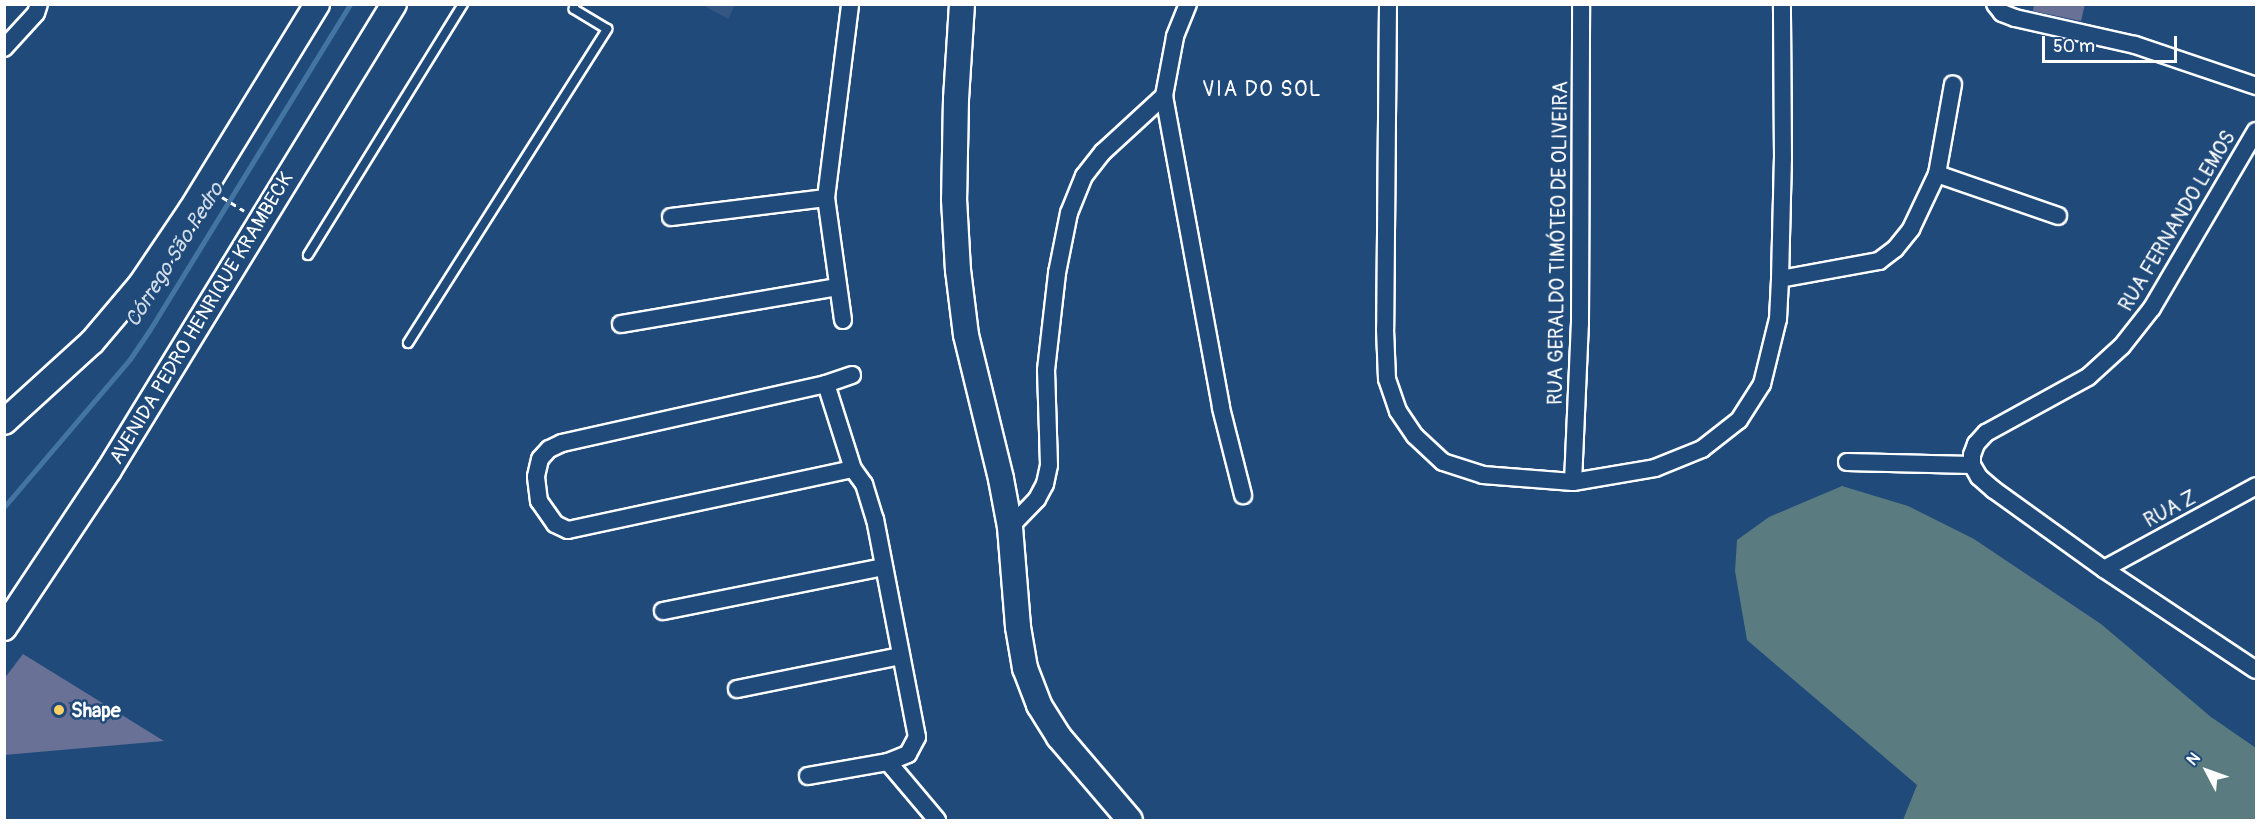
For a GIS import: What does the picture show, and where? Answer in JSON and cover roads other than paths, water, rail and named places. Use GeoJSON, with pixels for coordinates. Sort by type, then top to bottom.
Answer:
{"type":"FeatureCollection","features":[{"type":"Feature","properties":{"kind":"main road"},"geometry":{"type":"LineString","coordinates":[[4,422],[92,342],[141,284],[191,210],[317,4]]}},
{"type":"Feature","properties":{"kind":"main road","name":"AVENIDA PEDRO HENRIQUE KRAMBECK"},"geometry":{"type":"LineString","coordinates":[[4,628],[109,470],[394,4]]}},
{"type":"Feature","properties":{"kind":"main road"},"geometry":{"type":"LineString","coordinates":[[962,4],[956,99],[954,199],[958,270],[966,335],[1001,479],[1010,527],[1018,627],[1024,668],[1039,705],[1059,737],[1120,815]]}},
{"type":"Feature","properties":{"kind":"street"},"geometry":{"type":"LineString","coordinates":[[4,48],[36,13],[39,4]]}},
{"type":"Feature","properties":{"kind":"street"},"geometry":{"type":"LineString","coordinates":[[843,320],[826,198],[850,4]]}},
{"type":"Feature","properties":{"kind":"street"},"geometry":{"type":"LineString","coordinates":[[1188,4],[1175,37],[1164,96],[1221,408],[1243,495]]}},
{"type":"Feature","properties":{"kind":"street"},"geometry":{"type":"LineString","coordinates":[[1388,4],[1385,329],[1388,379],[1398,411],[1416,436],[1443,462],[1483,475],[1573,482],[1655,468],[1702,449],[1739,420],[1762,384],[1772,351],[1780,279],[1783,158],[1782,4]]}},
{"type":"Feature","properties":{"kind":"street","name":"RUA GERALDO TIMÓTEO DE OLIVEIRA"},"geometry":{"type":"LineString","coordinates":[[1573,482],[1580,324],[1581,4]]}},
{"type":"Feature","properties":{"kind":"street"},"geometry":{"type":"LineString","coordinates":[[1995,4],[2002,13],[2015,18],[2134,45],[2256,86]]}},
{"type":"Feature","properties":{"kind":"street"},"geometry":{"type":"LineString","coordinates":[[1780,279],[1879,261],[1895,249],[1911,229],[1937,174],[1953,84]]}},
{"type":"Feature","properties":{"kind":"street"},"geometry":{"type":"LineString","coordinates":[[1010,527],[1037,499],[1045,484],[1050,465],[1046,370],[1057,273],[1069,213],[1084,176],[1103,152],[1164,96]]}},
{"type":"Feature","properties":{"kind":"street","name":"RUA FERNANDO LEMOS"},"geometry":{"type":"LineString","coordinates":[[1972,465],[1972,455],[1976,444],[1986,433],[2088,376],[2122,346],[2152,308],[2256,131]]}},
{"type":"Feature","properties":{"kind":"street"},"geometry":{"type":"LineString","coordinates":[[1937,174],[2058,216]]}},
{"type":"Feature","properties":{"kind":"street"},"geometry":{"type":"LineString","coordinates":[[670,217],[826,198]]}},
{"type":"Feature","properties":{"kind":"street"},"geometry":{"type":"LineString","coordinates":[[621,324],[837,287]]}},
{"type":"Feature","properties":{"kind":"street"},"geometry":{"type":"LineString","coordinates":[[852,375],[826,384],[562,443],[549,449],[540,459],[536,477],[539,501],[555,524],[568,530],[853,469]]}},
{"type":"Feature","properties":{"kind":"street"},"geometry":{"type":"LineString","coordinates":[[808,776],[888,762],[908,754],[917,737],[873,510],[864,484],[853,469],[826,384]]}},
{"type":"Feature","properties":{"kind":"street"},"geometry":{"type":"LineString","coordinates":[[1847,462],[1972,465],[1979,477],[1994,490],[2104,568],[2256,670]]}},
{"type":"Feature","properties":{"kind":"street","name":"RUA Z"},"geometry":{"type":"LineString","coordinates":[[2104,568],[2256,486]]}},
{"type":"Feature","properties":{"kind":"street"},"geometry":{"type":"LineString","coordinates":[[663,611],[884,567]]}},
{"type":"Feature","properties":{"kind":"street"},"geometry":{"type":"LineString","coordinates":[[737,689],[901,656]]}},
{"type":"Feature","properties":{"kind":"street"},"geometry":{"type":"LineString","coordinates":[[888,762],[937,820]]}},
{"type":"Feature","properties":{"kind":"lane"},"geometry":{"type":"LineString","coordinates":[[308,255],[463,4]]}},
{"type":"Feature","properties":{"kind":"lane"},"geometry":{"type":"LineString","coordinates":[[408,343],[607,29],[574,9],[574,4]]}},
{"type":"Feature","properties":{"kind":"waterway","name":"Córrego São Pedro"},"geometry":{"type":"LineString","coordinates":[[4,507],[130,359],[350,4]]}},
{"type":"Feature","properties":{"kind":"place","name":"Shape"},"geometry":{"type":"Point","coordinates":[59,710]}},
{"type":"Feature","properties":{"kind":"district","name":"VIA DO SOL"},"geometry":{"type":"Point","coordinates":[1262,90]}}]}
